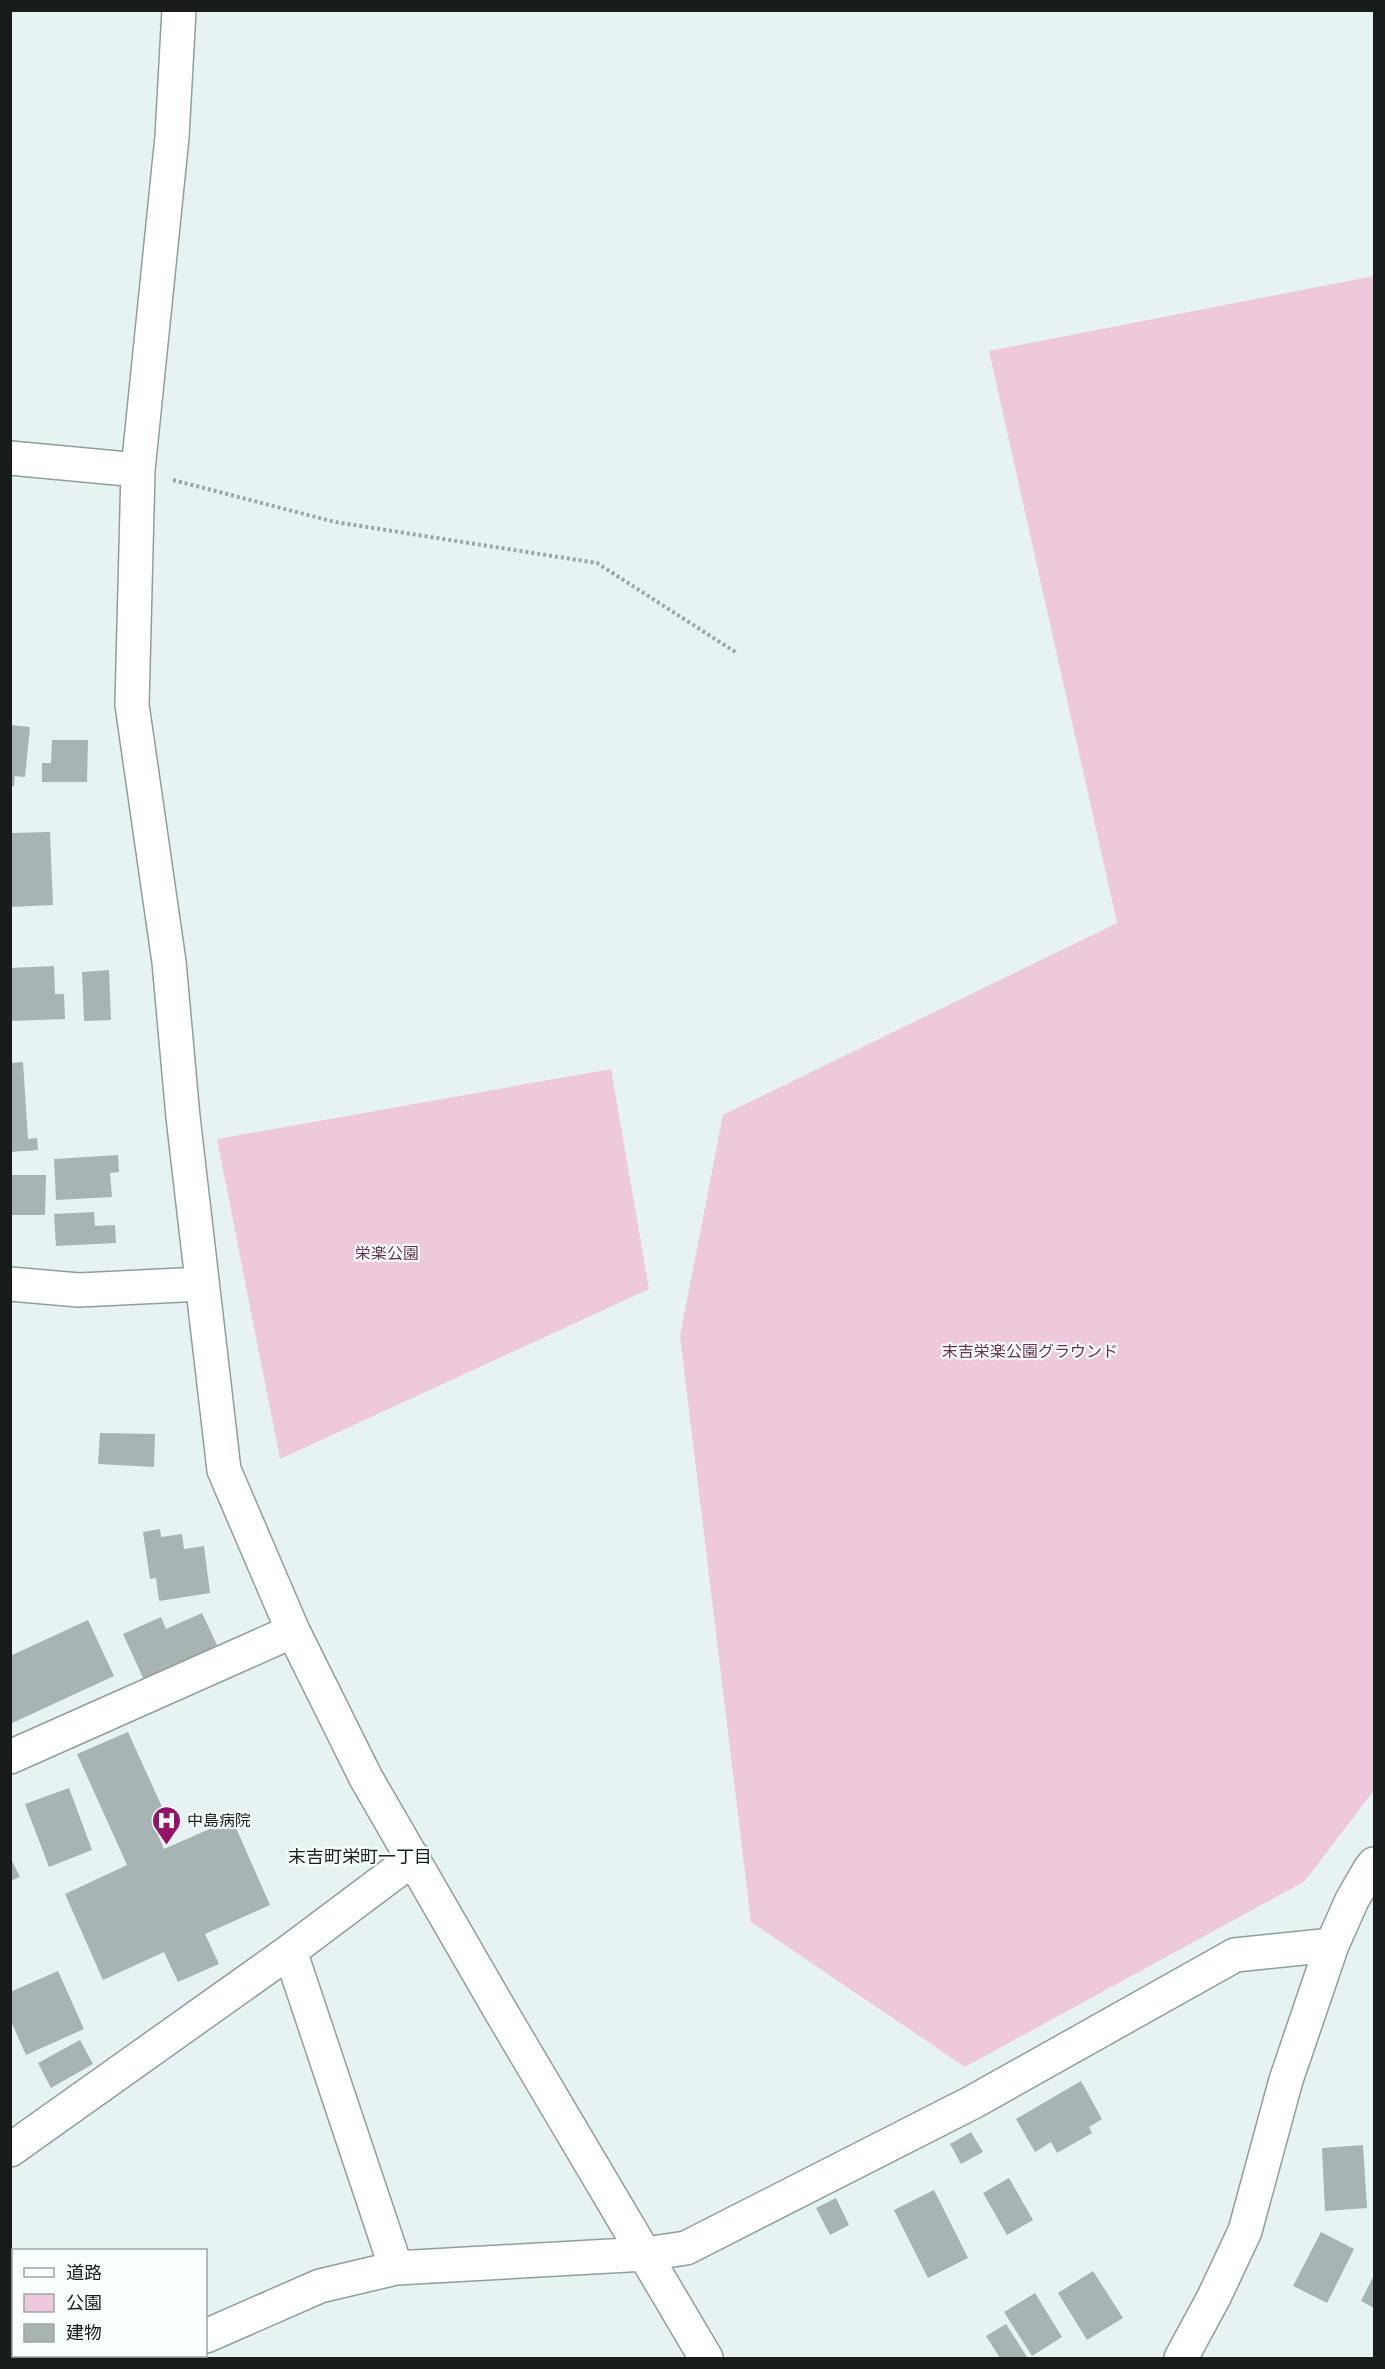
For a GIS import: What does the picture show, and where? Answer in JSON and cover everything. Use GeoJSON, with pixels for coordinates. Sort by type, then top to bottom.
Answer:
{"type":"FeatureCollection","features":[{"type":"Feature","properties":{"kind":"street"},"geometry":{"type":"LineString","coordinates":[[179,10],[172,137],[138,471],[132,705],[169,962],[183,1118],[224,1470],[293,1631],[366,1778],[706,2358]]}},
{"type":"Feature","properties":{"kind":"street"},"geometry":{"type":"LineString","coordinates":[[10,458],[138,471]]}},
{"type":"Feature","properties":{"kind":"street"},"geometry":{"type":"LineString","coordinates":[[10,1284],[79,1290],[202,1284]]}},
{"type":"Feature","properties":{"kind":"street"},"geometry":{"type":"LineString","coordinates":[[10,1757],[293,1631]]}},
{"type":"Feature","properties":{"kind":"street"},"geometry":{"type":"LineString","coordinates":[[10,2150],[290,1951],[414,1858]]}},
{"type":"Feature","properties":{"kind":"street"},"geometry":{"type":"LineString","coordinates":[[1181,2358],[1214,2297],[1245,2231],[1286,2080],[1332,1945],[1352,1900],[1374,1864]]}},
{"type":"Feature","properties":{"kind":"street"},"geometry":{"type":"LineString","coordinates":[[207,2336],[320,2286],[396,2268],[646,2254],[686,2248],[973,2102],[1235,1955],[1332,1945]]}},
{"type":"Feature","properties":{"kind":"street"},"geometry":{"type":"LineString","coordinates":[[290,1951],[396,2268]]}},
{"type":"Feature","properties":{"kind":"path"},"geometry":{"type":"LineString","coordinates":[[138,471],[335,522],[597,563],[737,653]]}},
{"type":"Feature","properties":{"kind":"green space","name":"末吉栄楽公園グラウンド"},"geometry":{"type":"Polygon","coordinates":[[[1374,276],[1374,1790],[1305,1881],[965,2067],[751,1922],[680,1336],[723,1115],[1117,923],[989,351],[1374,276]]]}},
{"type":"Feature","properties":{"kind":"green space","name":"栄楽公園"},"geometry":{"type":"Polygon","coordinates":[[[611,1069],[649,1289],[280,1459],[217,1139],[611,1069]]]}},
{"type":"Feature","properties":{"kind":"building"},"geometry":{"type":"Polygon","coordinates":[[[10,725],[30,727],[25,777],[15,776],[14,786],[10,786],[10,725]]]}},
{"type":"Feature","properties":{"kind":"building"},"geometry":{"type":"Polygon","coordinates":[[[52,740],[88,740],[87,782],[42,782],[42,763],[51,763],[52,740]]]}},
{"type":"Feature","properties":{"kind":"building"},"geometry":{"type":"Polygon","coordinates":[[[50,832],[53,905],[10,907],[10,833],[50,832]]]}},
{"type":"Feature","properties":{"kind":"building"},"geometry":{"type":"Polygon","coordinates":[[[54,966],[55,994],[64,994],[65,1019],[10,1021],[10,968],[54,966]]]}},
{"type":"Feature","properties":{"kind":"building"},"geometry":{"type":"Polygon","coordinates":[[[109,970],[111,1020],[84,1021],[82,972],[109,970]]]}},
{"type":"Feature","properties":{"kind":"building"},"geometry":{"type":"Polygon","coordinates":[[[23,1062],[28,1139],[37,1138],[38,1150],[10,1152],[10,1063],[23,1062]]]}},
{"type":"Feature","properties":{"kind":"building"},"geometry":{"type":"Polygon","coordinates":[[[118,1155],[119,1172],[110,1173],[112,1197],[56,1200],[54,1159],[118,1155]]]}},
{"type":"Feature","properties":{"kind":"building"},"geometry":{"type":"Polygon","coordinates":[[[10,1175],[46,1175],[45,1215],[10,1215],[10,1175]]]}},
{"type":"Feature","properties":{"kind":"building"},"geometry":{"type":"Polygon","coordinates":[[[94,1212],[95,1226],[115,1225],[116,1243],[56,1246],[54,1214],[94,1212]]]}},
{"type":"Feature","properties":{"kind":"building"},"geometry":{"type":"Polygon","coordinates":[[[100,1433],[155,1434],[154,1467],[98,1464],[100,1433]]]}},
{"type":"Feature","properties":{"kind":"building"},"geometry":{"type":"Polygon","coordinates":[[[160,1529],[161,1537],[182,1534],[184,1549],[204,1546],[210,1593],[159,1601],[156,1578],[150,1579],[143,1532],[160,1529]]]}},
{"type":"Feature","properties":{"kind":"building"},"geometry":{"type":"Polygon","coordinates":[[[202,1613],[217,1645],[144,1680],[123,1634],[161,1617],[166,1629],[202,1613]]]}},
{"type":"Feature","properties":{"kind":"building"},"geometry":{"type":"Polygon","coordinates":[[[88,1620],[114,1676],[10,1724],[10,1656],[88,1620]]]}},
{"type":"Feature","properties":{"kind":"building"},"geometry":{"type":"Polygon","coordinates":[[[128,1732],[172,1829],[158,1835],[164,1849],[232,1819],[270,1905],[205,1934],[219,1964],[178,1982],[164,1952],[103,1980],[65,1894],[127,1865],[77,1754],[128,1732]]]}},
{"type":"Feature","properties":{"kind":"building"},"geometry":{"type":"Polygon","coordinates":[[[69,1788],[92,1850],[49,1867],[25,1804],[69,1788]]]}},
{"type":"Feature","properties":{"kind":"building"},"geometry":{"type":"Polygon","coordinates":[[[10,1857],[20,1877],[10,1881],[10,1857]]]}},
{"type":"Feature","properties":{"kind":"building"},"geometry":{"type":"Polygon","coordinates":[[[58,1971],[84,2029],[26,2055],[10,2019],[10,1992],[58,1971]]]}},
{"type":"Feature","properties":{"kind":"building"},"geometry":{"type":"Polygon","coordinates":[[[80,2040],[93,2064],[51,2088],[38,2063],[80,2040]]]}},
{"type":"Feature","properties":{"kind":"building"},"geometry":{"type":"Polygon","coordinates":[[[1081,2081],[1102,2119],[1089,2127],[1092,2133],[1057,2153],[1051,2142],[1035,2152],[1016,2119],[1081,2081]]]}},
{"type":"Feature","properties":{"kind":"building"},"geometry":{"type":"Polygon","coordinates":[[[971,2132],[983,2152],[961,2164],[950,2144],[971,2132]]]}},
{"type":"Feature","properties":{"kind":"building"},"geometry":{"type":"Polygon","coordinates":[[[1363,2145],[1367,2208],[1325,2211],[1322,2148],[1363,2145]]]}},
{"type":"Feature","properties":{"kind":"building"},"geometry":{"type":"Polygon","coordinates":[[[1009,2178],[1033,2220],[1007,2235],[983,2193],[1009,2178]]]}},
{"type":"Feature","properties":{"kind":"building"},"geometry":{"type":"Polygon","coordinates":[[[934,2190],[968,2258],[928,2278],[894,2210],[934,2190]]]}},
{"type":"Feature","properties":{"kind":"building"},"geometry":{"type":"Polygon","coordinates":[[[836,2198],[849,2225],[830,2235],[816,2208],[836,2198]]]}},
{"type":"Feature","properties":{"kind":"building"},"geometry":{"type":"Polygon","coordinates":[[[1321,2232],[1354,2249],[1327,2303],[1293,2286],[1321,2232]]]}},
{"type":"Feature","properties":{"kind":"building"},"geometry":{"type":"Polygon","coordinates":[[[1093,2271],[1123,2318],[1087,2340],[1058,2293],[1093,2271]]]}},
{"type":"Feature","properties":{"kind":"building"},"geometry":{"type":"Polygon","coordinates":[[[1374,2275],[1374,2308],[1361,2301],[1374,2275]]]}},
{"type":"Feature","properties":{"kind":"building"},"geometry":{"type":"Polygon","coordinates":[[[1035,2293],[1062,2337],[1032,2356],[1004,2312],[1035,2293]]]}},
{"type":"Feature","properties":{"kind":"building"},"geometry":{"type":"Polygon","coordinates":[[[1006,2324],[1027,2357],[1000,2358],[986,2336],[1006,2324]]]}},
{"type":"Feature","properties":{"kind":"place","name":"中島病院"},"geometry":{"type":"Point","coordinates":[166,1846]}},
{"type":"Feature","properties":{"kind":"district","name":"末吉町栄町一丁目"},"geometry":{"type":"Point","coordinates":[360,1856]}}]}
